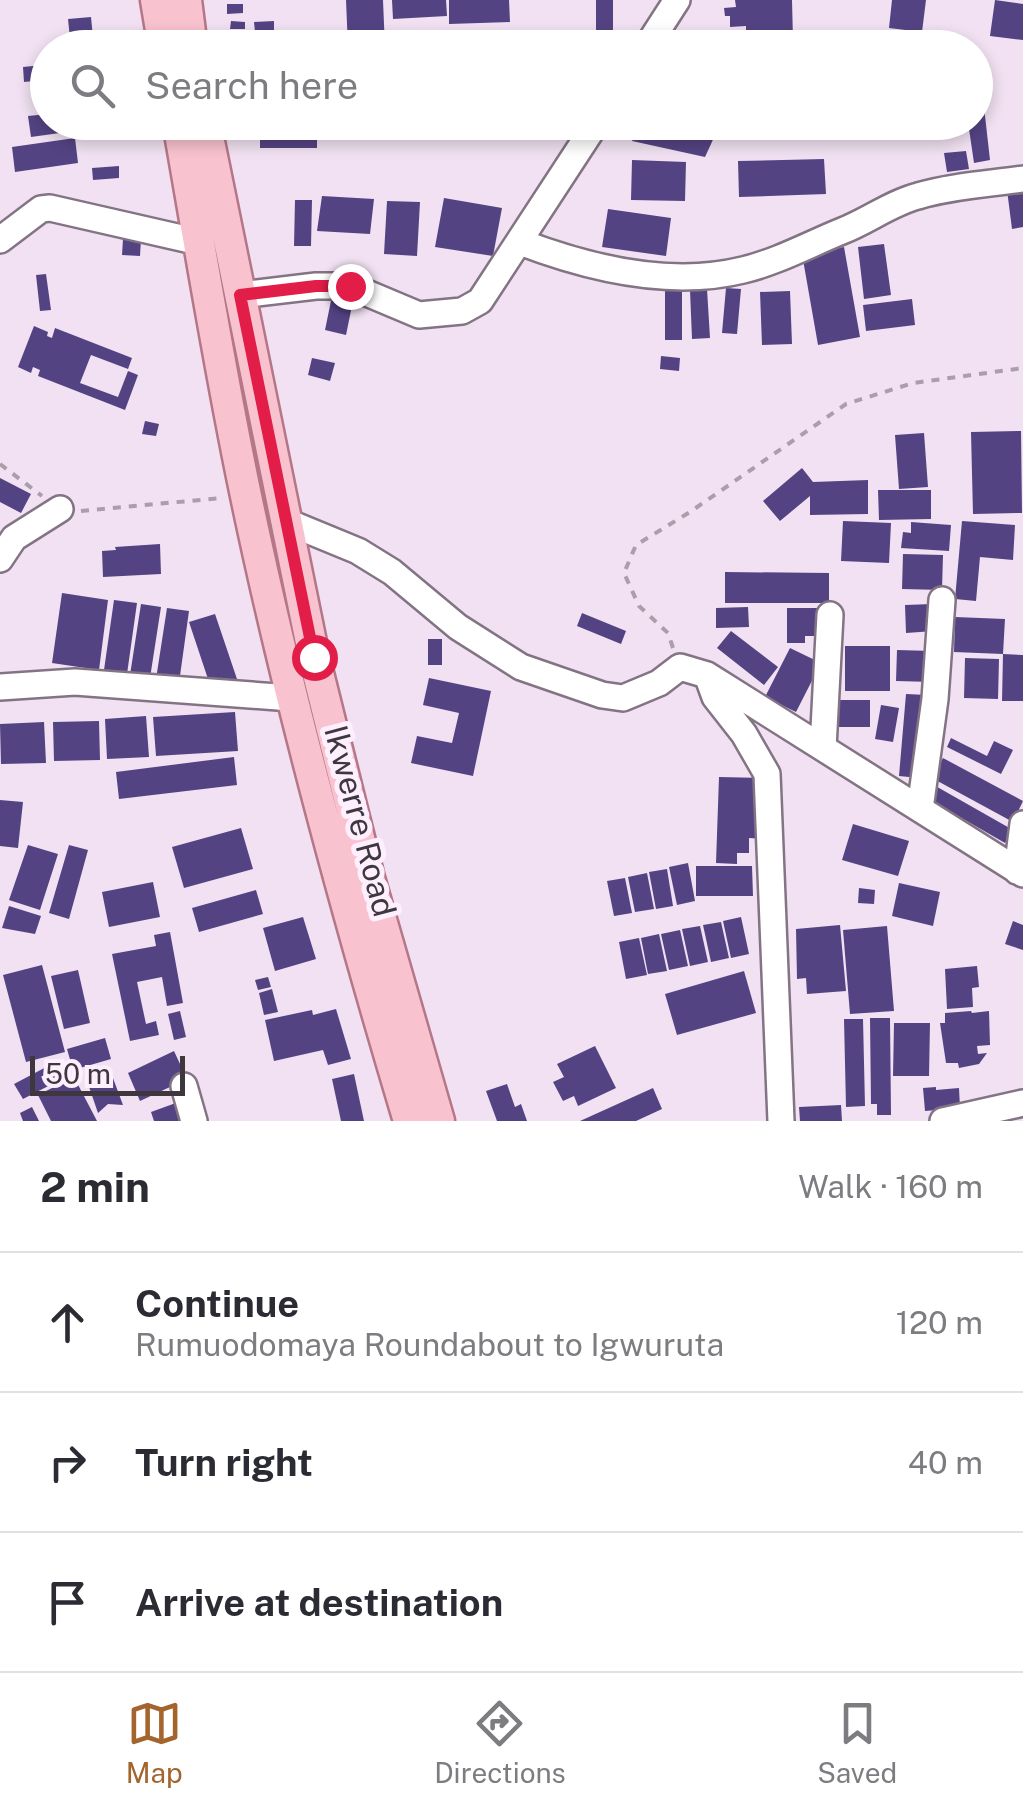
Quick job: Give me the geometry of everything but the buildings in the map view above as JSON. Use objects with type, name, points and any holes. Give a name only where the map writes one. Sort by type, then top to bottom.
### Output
[{"type":"main road","points":[[156,0],[161,30]]},
{"type":"main road","points":[[186,0],[190,30]]},
{"type":"main road","name":"Ikwerre Road","points":[[181,140],[246,496],[339,888],[428,1120]]},
{"type":"main road","points":[[209,140],[314,657],[428,1120]]},
{"type":"street","points":[[658,30],[677,0]]},
{"type":"street","points":[[240,295],[350,286],[418,315],[462,311],[480,301],[586,140]]},
{"type":"street","points":[[520,242],[574,263],[634,273],[716,276],[747,269],[850,228],[912,197],[943,189],[1023,180]]},
{"type":"street","points":[[0,240],[41,209],[50,208],[199,242]]},
{"type":"street","points":[[0,558],[14,538],[60,509]]},
{"type":"street","points":[[285,521],[358,551],[392,572],[458,627],[521,668],[602,695],[623,698],[659,683],[680,667],[708,675],[1020,872],[1023,824]]},
{"type":"street","points":[[920,809],[935,699],[942,600]]},
{"type":"street","points":[[823,748],[830,615]]},
{"type":"street","points":[[708,675],[715,697],[744,734],[767,774],[781,1121]]},
{"type":"street","points":[[0,687],[76,682],[292,698]]},
{"type":"street","points":[[184,1086],[194,1121]]},
{"type":"street","points":[[943,1121],[1023,1103]]},
{"type":"path","points":[[680,667],[668,633],[640,606],[624,573],[636,545],[846,404],[913,382],[1023,368]]},
{"type":"path","points":[[0,464],[60,509],[94,512],[246,496]]},
{"type":"route","points":[[314,657],[240,295],[350,286]]}]
